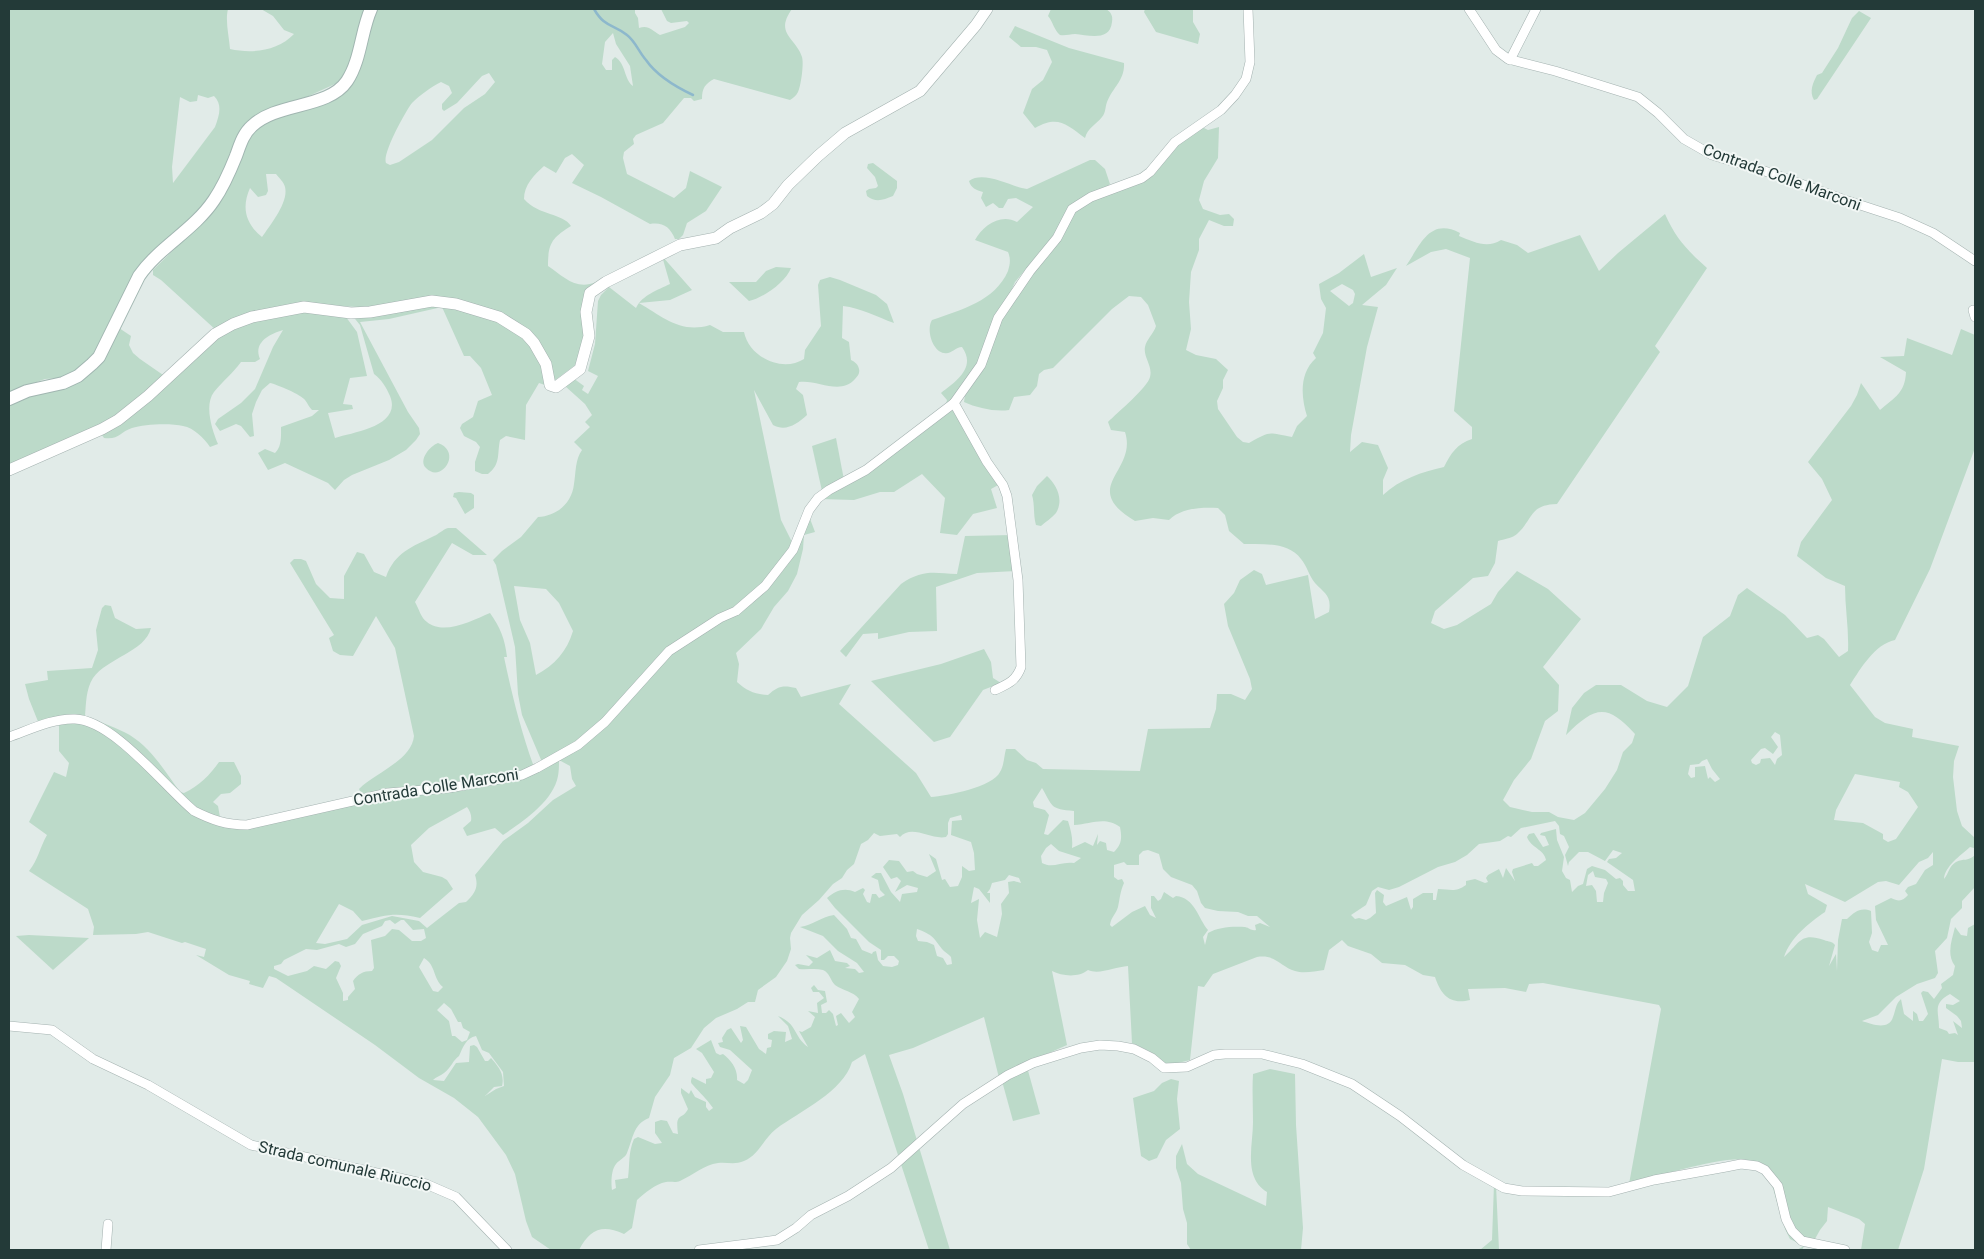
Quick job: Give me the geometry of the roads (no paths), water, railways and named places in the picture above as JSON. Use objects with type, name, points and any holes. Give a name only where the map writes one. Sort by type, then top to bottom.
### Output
[{"type":"main road","points":[[9,399],[27,391],[63,383],[78,376],[96,361],[139,276],[148,265],[193,225],[214,200],[243,137],[250,128],[266,115],[333,94],[348,80],[361,45],[371,9]]},
{"type":"street","points":[[9,470],[102,429],[118,420],[148,396],[215,334],[233,324],[252,316],[304,307],[352,313],[370,312],[432,301],[456,304],[499,317],[526,334],[534,343],[546,364],[550,386],[556,387],[580,369],[589,336],[586,312],[590,293],[606,282],[680,245],[716,238],[730,228],[761,214],[773,204],[788,185],[818,156],[845,134],[920,91],[976,25],[987,9]]},
{"type":"street","name":"Contrada Colle Marconi","points":[[9,737],[62,720],[76,718],[90,721],[110,732],[194,811],[207,818],[230,825],[247,825],[388,793],[450,788],[522,775],[578,745],[605,722],[669,650],[720,618],[736,611],[765,586],[793,550],[809,510],[818,498],[866,470],[954,403],[981,365],[998,318],[1030,271],[1057,238],[1072,209],[1091,196],[1142,178],[1175,142],[1222,110],[1235,96],[1246,79],[1250,62],[1248,9]]},
{"type":"street","name":"Contrada Colle Marconi","points":[[1468,9],[1496,50],[1510,60],[1555,71],[1638,98],[1658,113],[1684,139],[1712,155],[1726,161],[1771,172],[1844,200],[1900,218],[1933,233],[1975,261]]},
{"type":"street","points":[[1510,60],[1536,9]]},
{"type":"street","points":[[954,403],[987,462],[1003,485],[1012,530],[1018,580],[1021,667],[1011,684],[995,690]]},
{"type":"street","name":"Strada comunale Riuccio","points":[[9,1026],[52,1030],[93,1059],[148,1085],[252,1145],[441,1189],[456,1197],[507,1250]]},
{"type":"street","points":[[699,1250],[777,1240],[812,1215],[848,1196],[891,1168],[963,1104],[1008,1075],[1033,1063],[1063,1053],[1100,1046],[1134,1049],[1152,1058],[1164,1068],[1187,1067],[1214,1055],[1225,1054],[1262,1054],[1302,1064],[1352,1084],[1400,1116],[1462,1165],[1504,1188],[1522,1191],[1609,1192],[1654,1180],[1741,1164],[1757,1166],[1765,1170],[1778,1186],[1786,1219],[1792,1231],[1802,1241],[1845,1250]]},
{"type":"street","points":[[106,1250],[108,1224]]},
{"type":"waterway","points":[[594,9],[605,22],[630,37],[650,66],[661,76],[693,95]]}]
